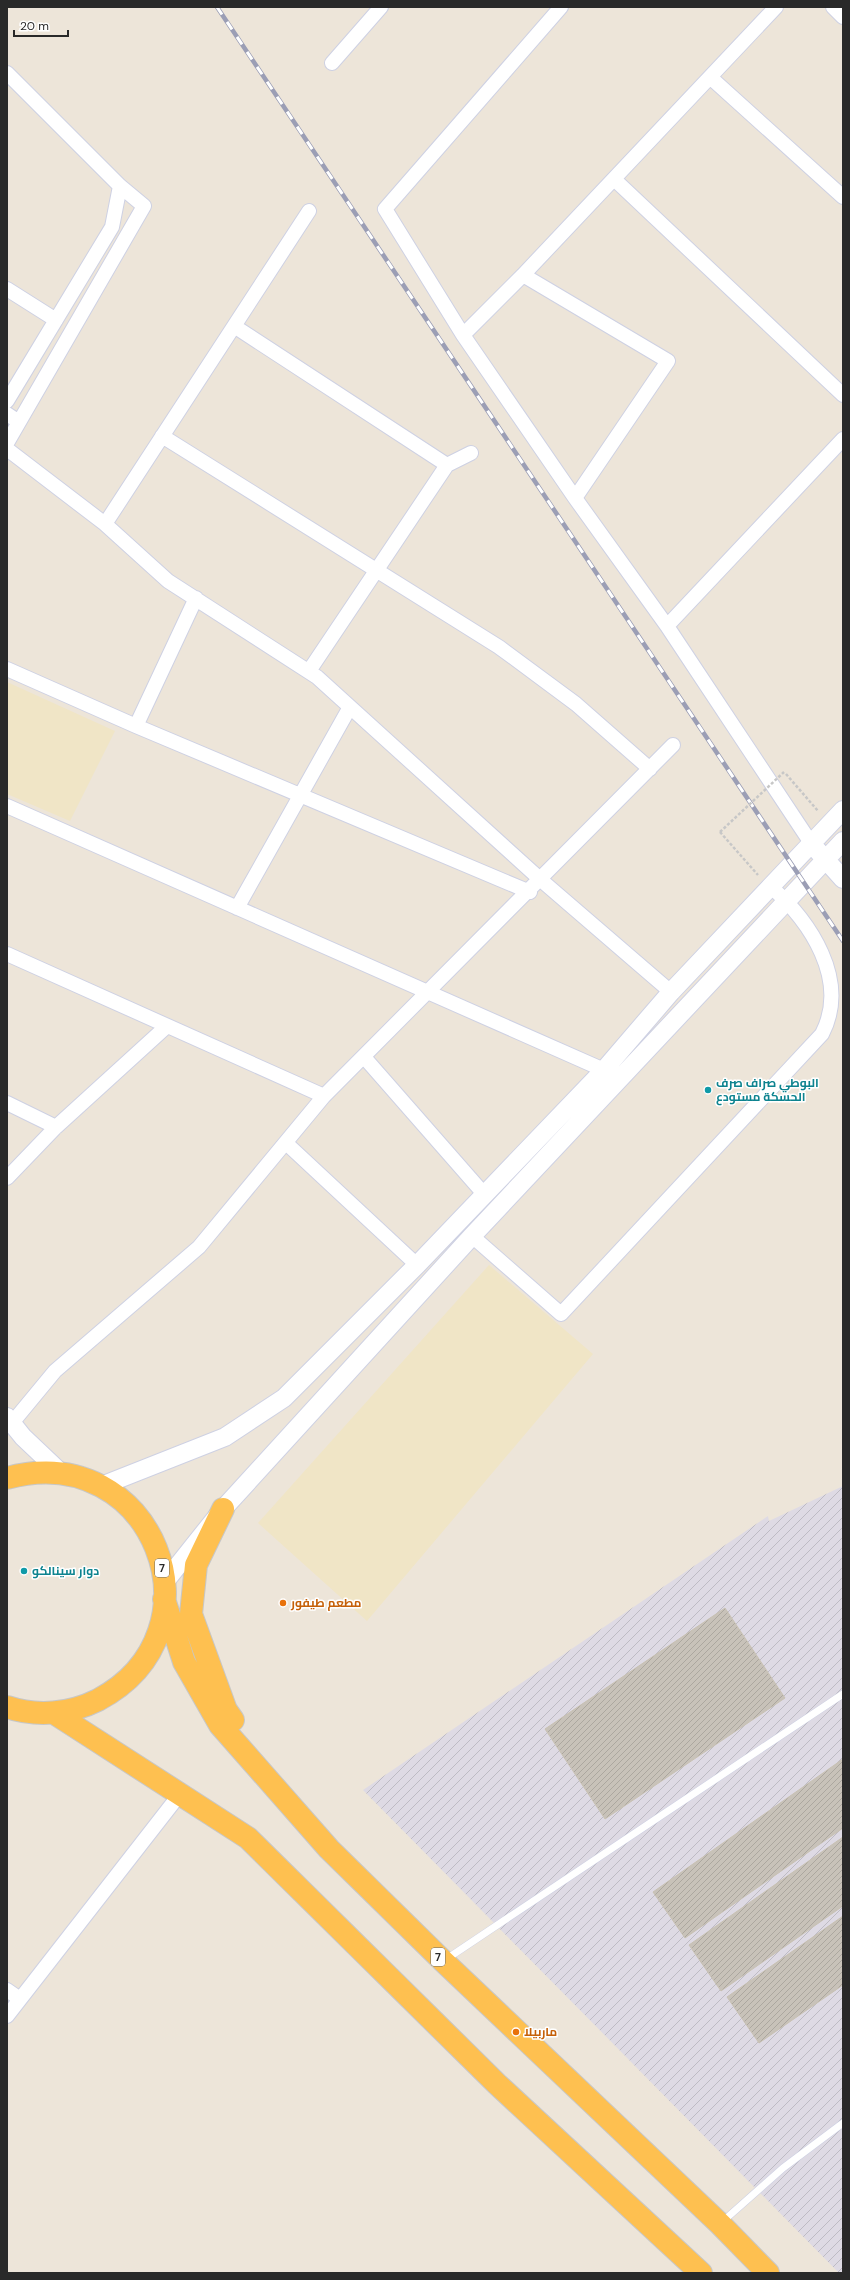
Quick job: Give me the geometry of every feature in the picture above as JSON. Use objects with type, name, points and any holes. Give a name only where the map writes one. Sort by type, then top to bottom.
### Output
[{"type":"highway","name":"7","points":[[7,1478],[42,1471],[82,1477],[118,1496],[133,1510],[145,1526],[159,1556],[164,1591],[184,1662],[220,1725],[329,1849],[443,1961],[720,2224],[768,2273]]},
{"type":"highway","points":[[223,1509],[196,1565],[191,1614],[226,1710],[329,1849]]},
{"type":"highway","name":"7","points":[[7,1707],[35,1713],[54,1713],[91,1703],[108,1694],[128,1678],[148,1654],[156,1636],[164,1591]]},
{"type":"highway","points":[[54,1713],[248,1838],[497,2084],[701,2273]]},
{"type":"street","points":[[332,63],[381,7]]},
{"type":"street","points":[[562,7],[385,209],[463,335],[575,498],[667,626],[811,843],[824,860],[843,879]]},
{"type":"street","points":[[463,335],[524,275],[776,7]]},
{"type":"street","points":[[833,7],[843,17]]},
{"type":"street","points":[[7,73],[120,186],[144,206],[7,443]]},
{"type":"street","points":[[710,77],[843,197]]},
{"type":"street","points":[[614,179],[841,389]]},
{"type":"street","points":[[7,401],[112,227],[120,186]]},
{"type":"street","points":[[105,524],[309,211]]},
{"type":"street","points":[[524,275],[668,361],[575,498]]},
{"type":"street","points":[[7,289],[56,320]]},
{"type":"street","points":[[234,326],[447,465]]},
{"type":"street","points":[[7,414],[19,422]]},
{"type":"street","points":[[162,436],[499,647],[576,704],[650,769]]},
{"type":"street","points":[[667,626],[843,439]]},
{"type":"street","points":[[7,448],[105,524],[168,581],[309,671],[541,880],[672,992]]},
{"type":"street","points":[[309,671],[447,465],[471,453]]},
{"type":"street","points":[[136,726],[196,598]]},
{"type":"street","points":[[7,669],[136,726],[530,892]]},
{"type":"street","points":[[237,908],[350,707]]},
{"type":"street","points":[[62,1473],[23,1437],[9,1420],[55,1371],[199,1247],[324,1096],[530,892],[673,745]]},
{"type":"street","points":[[7,806],[604,1070]]},
{"type":"street","points":[[101,1486],[225,1437],[284,1398],[417,1265],[604,1070],[672,992],[843,810]]},
{"type":"street","points":[[164,1591],[223,1509],[472,1236],[785,900],[843,841]]},
{"type":"street","points":[[472,1236],[561,1314],[801,1058],[828,1025],[833,1015],[835,993],[829,963],[822,945],[812,929],[770,886]]},
{"type":"street","points":[[7,954],[324,1096]]},
{"type":"street","points":[[7,1178],[56,1127],[167,1026]]},
{"type":"street","points":[[364,1057],[484,1194]]},
{"type":"street","points":[[7,1103],[56,1127]]},
{"type":"street","points":[[286,1143],[417,1265]]},
{"type":"street","points":[[7,2016],[180,1794]]},
{"type":"street","points":[[7,1990],[20,2000]]},
{"type":"lane","points":[[443,1961],[843,1694]]},
{"type":"lane","points":[[720,2224],[783,2168],[843,2124]]},
{"type":"path","points":[[751,868],[720,832],[784,772],[815,807]]},
{"type":"shaded area","points":[[7,682],[115,731],[70,821],[7,794]]},
{"type":"shaded area","points":[[489,1265],[593,1354],[367,1621],[258,1523]]},
{"type":"shaded area","points":[[843,1486],[843,2273],[839,2273],[363,1790],[768,1516],[769,1521]]},
{"type":"building","points":[[725,1608],[785,1698],[605,1819],[545,1729]]},
{"type":"building","points":[[843,1759],[843,1828],[685,1938],[653,1892]]},
{"type":"building","points":[[843,1837],[843,1906],[721,1991],[689,1945]]},
{"type":"building","points":[[843,1916],[843,1985],[759,2043],[727,1997]]},
{"type":"railway","points":[[217,7],[843,941]]},
{"type":"place","name":"البوطي صراف صرف الحسكة مستودع","points":[[708,1090]]},
{"type":"place","name":"دوار سينالكو","points":[[24,1571]]},
{"type":"place","name":"مطعم طيفور","points":[[283,1603]]},
{"type":"place","name":"ماربيلا","points":[[516,2032]]}]
